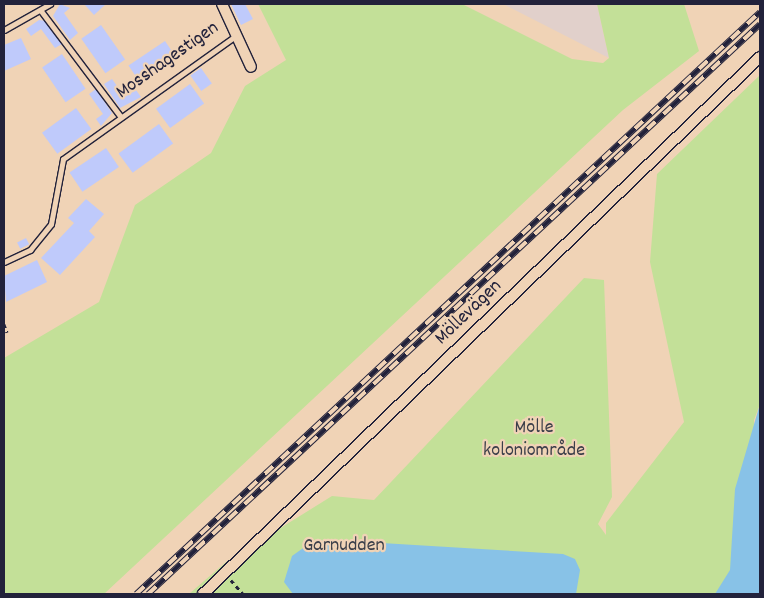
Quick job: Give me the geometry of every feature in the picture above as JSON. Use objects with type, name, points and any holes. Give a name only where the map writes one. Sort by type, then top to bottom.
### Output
[{"type":"street","name":"Mosshagestigen","points":[[222,4],[251,67]]},
{"type":"street","name":"Möllevägen","points":[[203,594],[760,58]]},
{"type":"lane","points":[[4,30],[41,11],[50,4]]},
{"type":"lane","name":"Mosshagestigen","points":[[41,11],[120,116]]},
{"type":"lane","name":"Mosshagestigen","points":[[4,262],[30,250],[51,224],[63,160],[120,116],[237,35]]},
{"type":"path","points":[[4,324],[7,332]]},
{"type":"path","points":[[226,573],[243,594]]},
{"type":"shaded area","points":[[503,4],[597,4],[609,58]]},
{"type":"green space","points":[[258,4],[462,4],[572,59],[603,63],[609,58],[597,4],[684,4],[699,51],[623,110],[104,594],[4,594],[4,358],[99,302],[135,205],[211,153],[245,86],[286,60]]},
{"type":"green space","points":[[760,75],[760,404],[754,420],[760,594],[189,594],[226,562],[332,496],[374,500],[584,278],[604,280],[612,497],[598,524],[606,535],[606,523],[684,422],[650,262],[657,174]]},
{"type":"water","points":[[760,404],[760,594],[715,594],[730,570],[735,489]]},
{"type":"water","points":[[332,540],[563,554],[575,559],[580,570],[576,594],[293,594],[284,582],[292,556],[313,541]]},
{"type":"building","points":[[60,4],[70,8],[64,13],[78,33],[70,40],[53,16]]},
{"type":"building","points":[[84,4],[106,4],[94,15]]},
{"type":"building","points":[[231,4],[245,4],[253,19],[241,25]]},
{"type":"building","points":[[39,20],[46,21],[62,44],[55,48],[41,29],[31,36],[26,29]]},
{"type":"building","points":[[101,25],[125,59],[105,73],[81,39]]},
{"type":"building","points":[[21,38],[31,59],[4,71],[4,45]]},
{"type":"building","points":[[165,41],[177,59],[141,84],[129,66]]},
{"type":"building","points":[[62,54],[85,89],[66,102],[42,67]]},
{"type":"building","points":[[201,68],[212,84],[201,91],[190,75]]},
{"type":"building","points":[[112,79],[125,97],[136,90],[141,97],[120,108],[104,84]]},
{"type":"building","points":[[190,84],[204,103],[170,128],[156,109]]},
{"type":"building","points":[[96,89],[112,113],[101,126],[96,119],[103,114],[89,94]]},
{"type":"building","points":[[76,108],[91,129],[57,154],[42,133]]},
{"type":"building","points":[[159,124],[173,143],[133,173],[119,153]]},
{"type":"building","points":[[106,148],[119,167],[82,192],[70,173]]},
{"type":"building","points":[[86,199],[104,214],[89,231],[95,237],[60,275],[41,258],[74,223],[68,218]]},
{"type":"building","points":[[26,238],[29,244],[20,249],[17,243]]},
{"type":"building","points":[[37,260],[47,282],[6,302],[4,276]]},
{"type":"railway","points":[[136,594],[760,12]]},
{"type":"railway","points":[[148,594],[760,24]]},
{"type":"park label","name":"Mölle koloniområde","points":[[534,440]]},
{"type":"park label","name":"Garnudden","points":[[344,546]]}]
